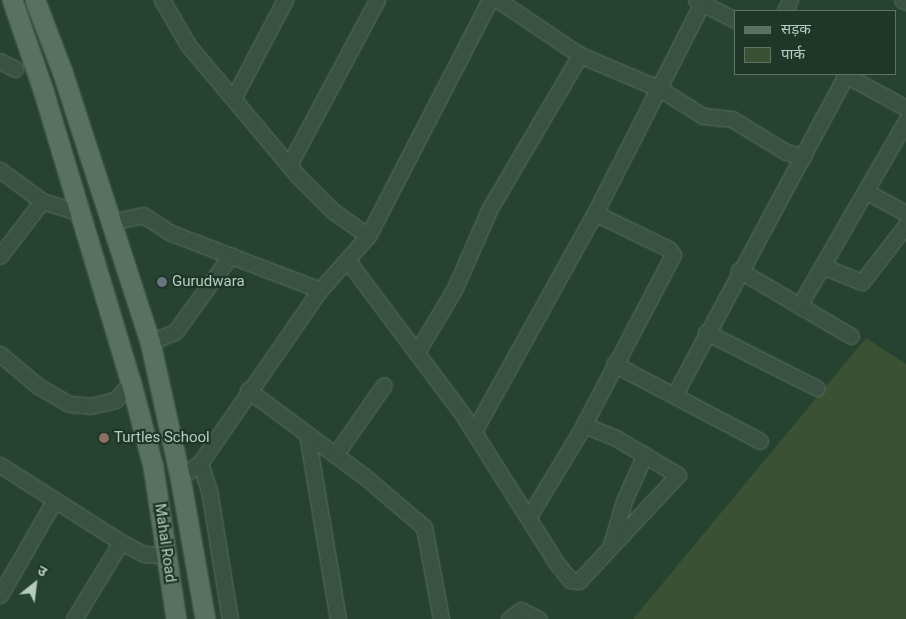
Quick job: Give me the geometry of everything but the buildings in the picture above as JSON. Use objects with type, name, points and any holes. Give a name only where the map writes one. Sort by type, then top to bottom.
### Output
[{"type":"main road","name":"Mahal Road","points":[[12,0],[81,213],[132,383],[153,467],[176,619]]},
{"type":"main road","name":"Mahal Road","points":[[35,0],[150,342],[180,477],[204,619]]},
{"type":"street","points":[[162,0],[188,45],[234,97],[289,165],[333,211],[368,236]]},
{"type":"street","points":[[234,97],[285,0]]},
{"type":"street","points":[[289,165],[377,0]]},
{"type":"street","points":[[180,477],[200,463],[248,390],[320,290],[348,261],[368,236],[490,0]]},
{"type":"street","points":[[498,0],[580,54],[660,89],[703,116],[732,119],[786,152],[803,156]]},
{"type":"street","points":[[902,0],[906,2]]},
{"type":"street","points":[[474,431],[595,213],[660,89],[699,2],[734,20]]},
{"type":"street","points":[[417,352],[455,288],[490,208],[580,54]]},
{"type":"street","points":[[0,61],[14,68]]},
{"type":"street","points":[[675,394],[706,332],[803,156],[844,75]]},
{"type":"street","points":[[847,75],[906,108]]},
{"type":"street","points":[[799,306],[867,192],[906,121]]},
{"type":"street","points":[[0,170],[42,201],[81,213]]},
{"type":"street","points":[[867,192],[906,214]]},
{"type":"street","points":[[0,256],[42,201]]},
{"type":"street","points":[[528,518],[584,425],[614,364],[673,255],[670,249],[595,213]]},
{"type":"street","points":[[111,222],[143,215],[171,233],[320,290]]},
{"type":"street","points":[[822,266],[862,282],[906,225]]},
{"type":"street","points":[[150,342],[175,332],[231,255]]},
{"type":"street","points":[[348,261],[474,431],[528,518],[570,580],[583,580],[678,475],[645,454],[584,425]]},
{"type":"street","points":[[740,270],[850,336]]},
{"type":"street","points":[[706,332],[816,388]]},
{"type":"street","points":[[0,354],[38,386],[69,404],[90,406],[115,400],[132,383]]},
{"type":"street","points":[[614,364],[675,394],[760,440]]},
{"type":"street","points":[[335,455],[384,385]]},
{"type":"street","points":[[248,390],[335,455],[424,527],[441,619]]},
{"type":"street","points":[[307,434],[338,619]]},
{"type":"street","points":[[609,551],[624,501],[645,454]]},
{"type":"street","points":[[200,463],[209,490],[230,619]]},
{"type":"street","points":[[0,465],[121,542],[144,554],[166,555]]},
{"type":"street","points":[[0,595],[54,501]]},
{"type":"street","points":[[74,619],[121,542]]},
{"type":"street","points":[[509,619],[521,610],[539,619]]},
{"type":"green space","points":[[866,338],[906,364],[906,619],[633,619]]},
{"type":"place","name":"Gurudwara","points":[[162,282]]},
{"type":"place","name":"Turtles School","points":[[104,438]]}]
